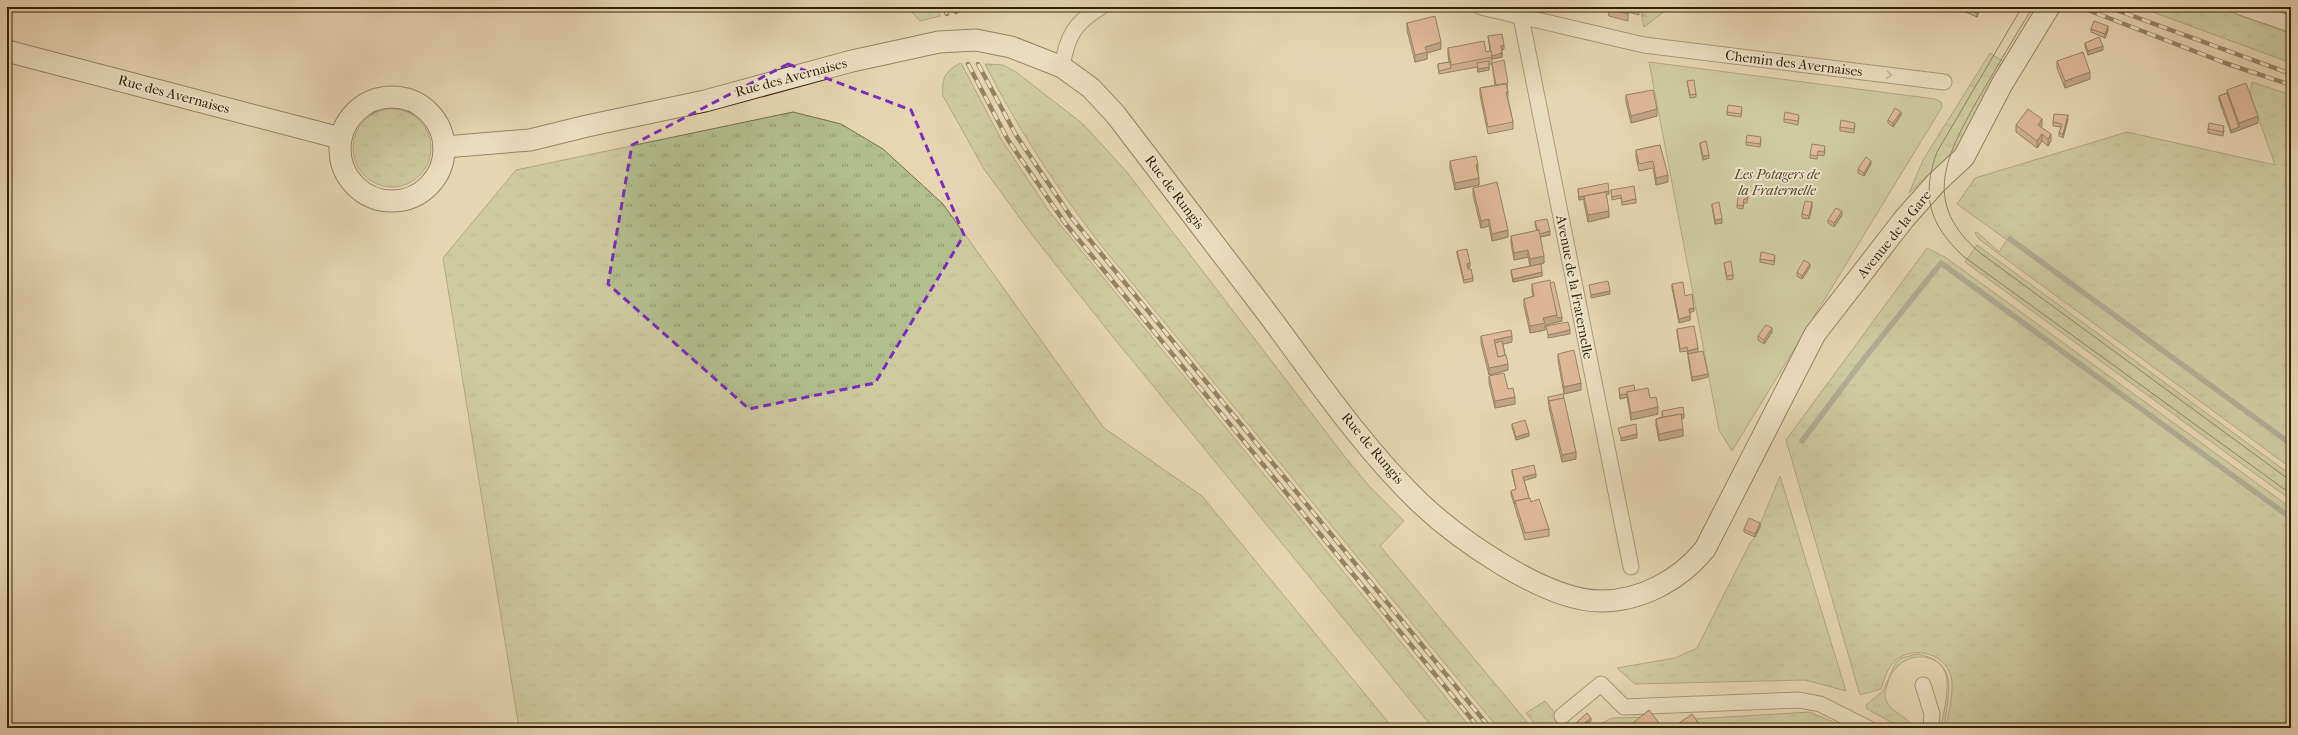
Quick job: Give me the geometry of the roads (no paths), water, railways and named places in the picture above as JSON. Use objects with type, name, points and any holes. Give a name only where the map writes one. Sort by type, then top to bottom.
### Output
[{"type":"main road","name":"Avenue de la Gare","points":[[1747,467],[1815,334],[1904,218],[1936,183],[1964,157],[2002,84],[2049,7]]},
{"type":"main road","name":"Rue des Avernaises","points":[[444,147],[530,140],[586,126],[705,101],[852,61],[939,42],[976,40],[1011,47],[1062,67]]},
{"type":"main road","name":"Rue des Avernaises","points":[[7,51],[340,138]]},
{"type":"main road","name":"Rue de Rungis","points":[[1062,67],[1091,88],[1116,115],[1363,440],[1395,477],[1420,503],[1455,531],[1497,560],[1545,587],[1584,599],[1610,600],[1647,592],[1688,567],[1705,549],[1747,467]]},
{"type":"main road","points":[[396,96],[414,102],[429,112],[440,128],[444,147],[442,164],[434,180],[421,192],[404,199],[382,200],[367,194],[354,184],[344,171],[341,160],[340,138],[348,121],[360,107],[377,98],[396,96]]},
{"type":"street","points":[[1062,67],[1066,43],[1084,17],[1101,7]]},
{"type":"street","points":[[1481,7],[1520,12]]},
{"type":"street","points":[[2240,7],[2291,24]]},
{"type":"street","name":"Chemin des Avernaises","points":[[1520,12],[1644,45],[1944,82]]},
{"type":"street","name":"Avenue de la Fraternelle","points":[[1520,12],[1631,567]]},
{"type":"street","points":[[1562,716],[1601,684],[1624,707],[1799,700],[1820,704],[1868,728]]},
{"type":"street","points":[[1923,685],[1932,714],[1931,728]]},
{"type":"waterway","points":[[2010,239],[2291,444]]},
{"type":"waterway","points":[[1802,441],[1863,360],[1941,263],[2291,518]]},
{"type":"tram line","points":[[2022,7],[1937,152],[1932,168],[1929,196],[1931,208],[1942,232],[1963,256],[2291,494]]},
{"type":"tram line","points":[[2033,7],[2000,61],[1958,137],[1950,158],[1945,178],[1945,197],[1950,216],[1963,236],[1983,255],[2291,481]]},
{"type":"railway","points":[[944,7],[947,14]]},
{"type":"railway","points":[[954,7],[956,12]]},
{"type":"railway","points":[[2080,7],[2225,63],[2291,85]]},
{"type":"railway","points":[[2108,7],[2291,74]]},
{"type":"railway","points":[[968,64],[1008,140],[1065,223],[1479,728]]},
{"type":"railway","points":[[978,64],[1016,135],[1071,217],[1490,728]]},
{"type":"park label","name":"Les Potagers de la Fraternelle","points":[[1777,182]]}]
